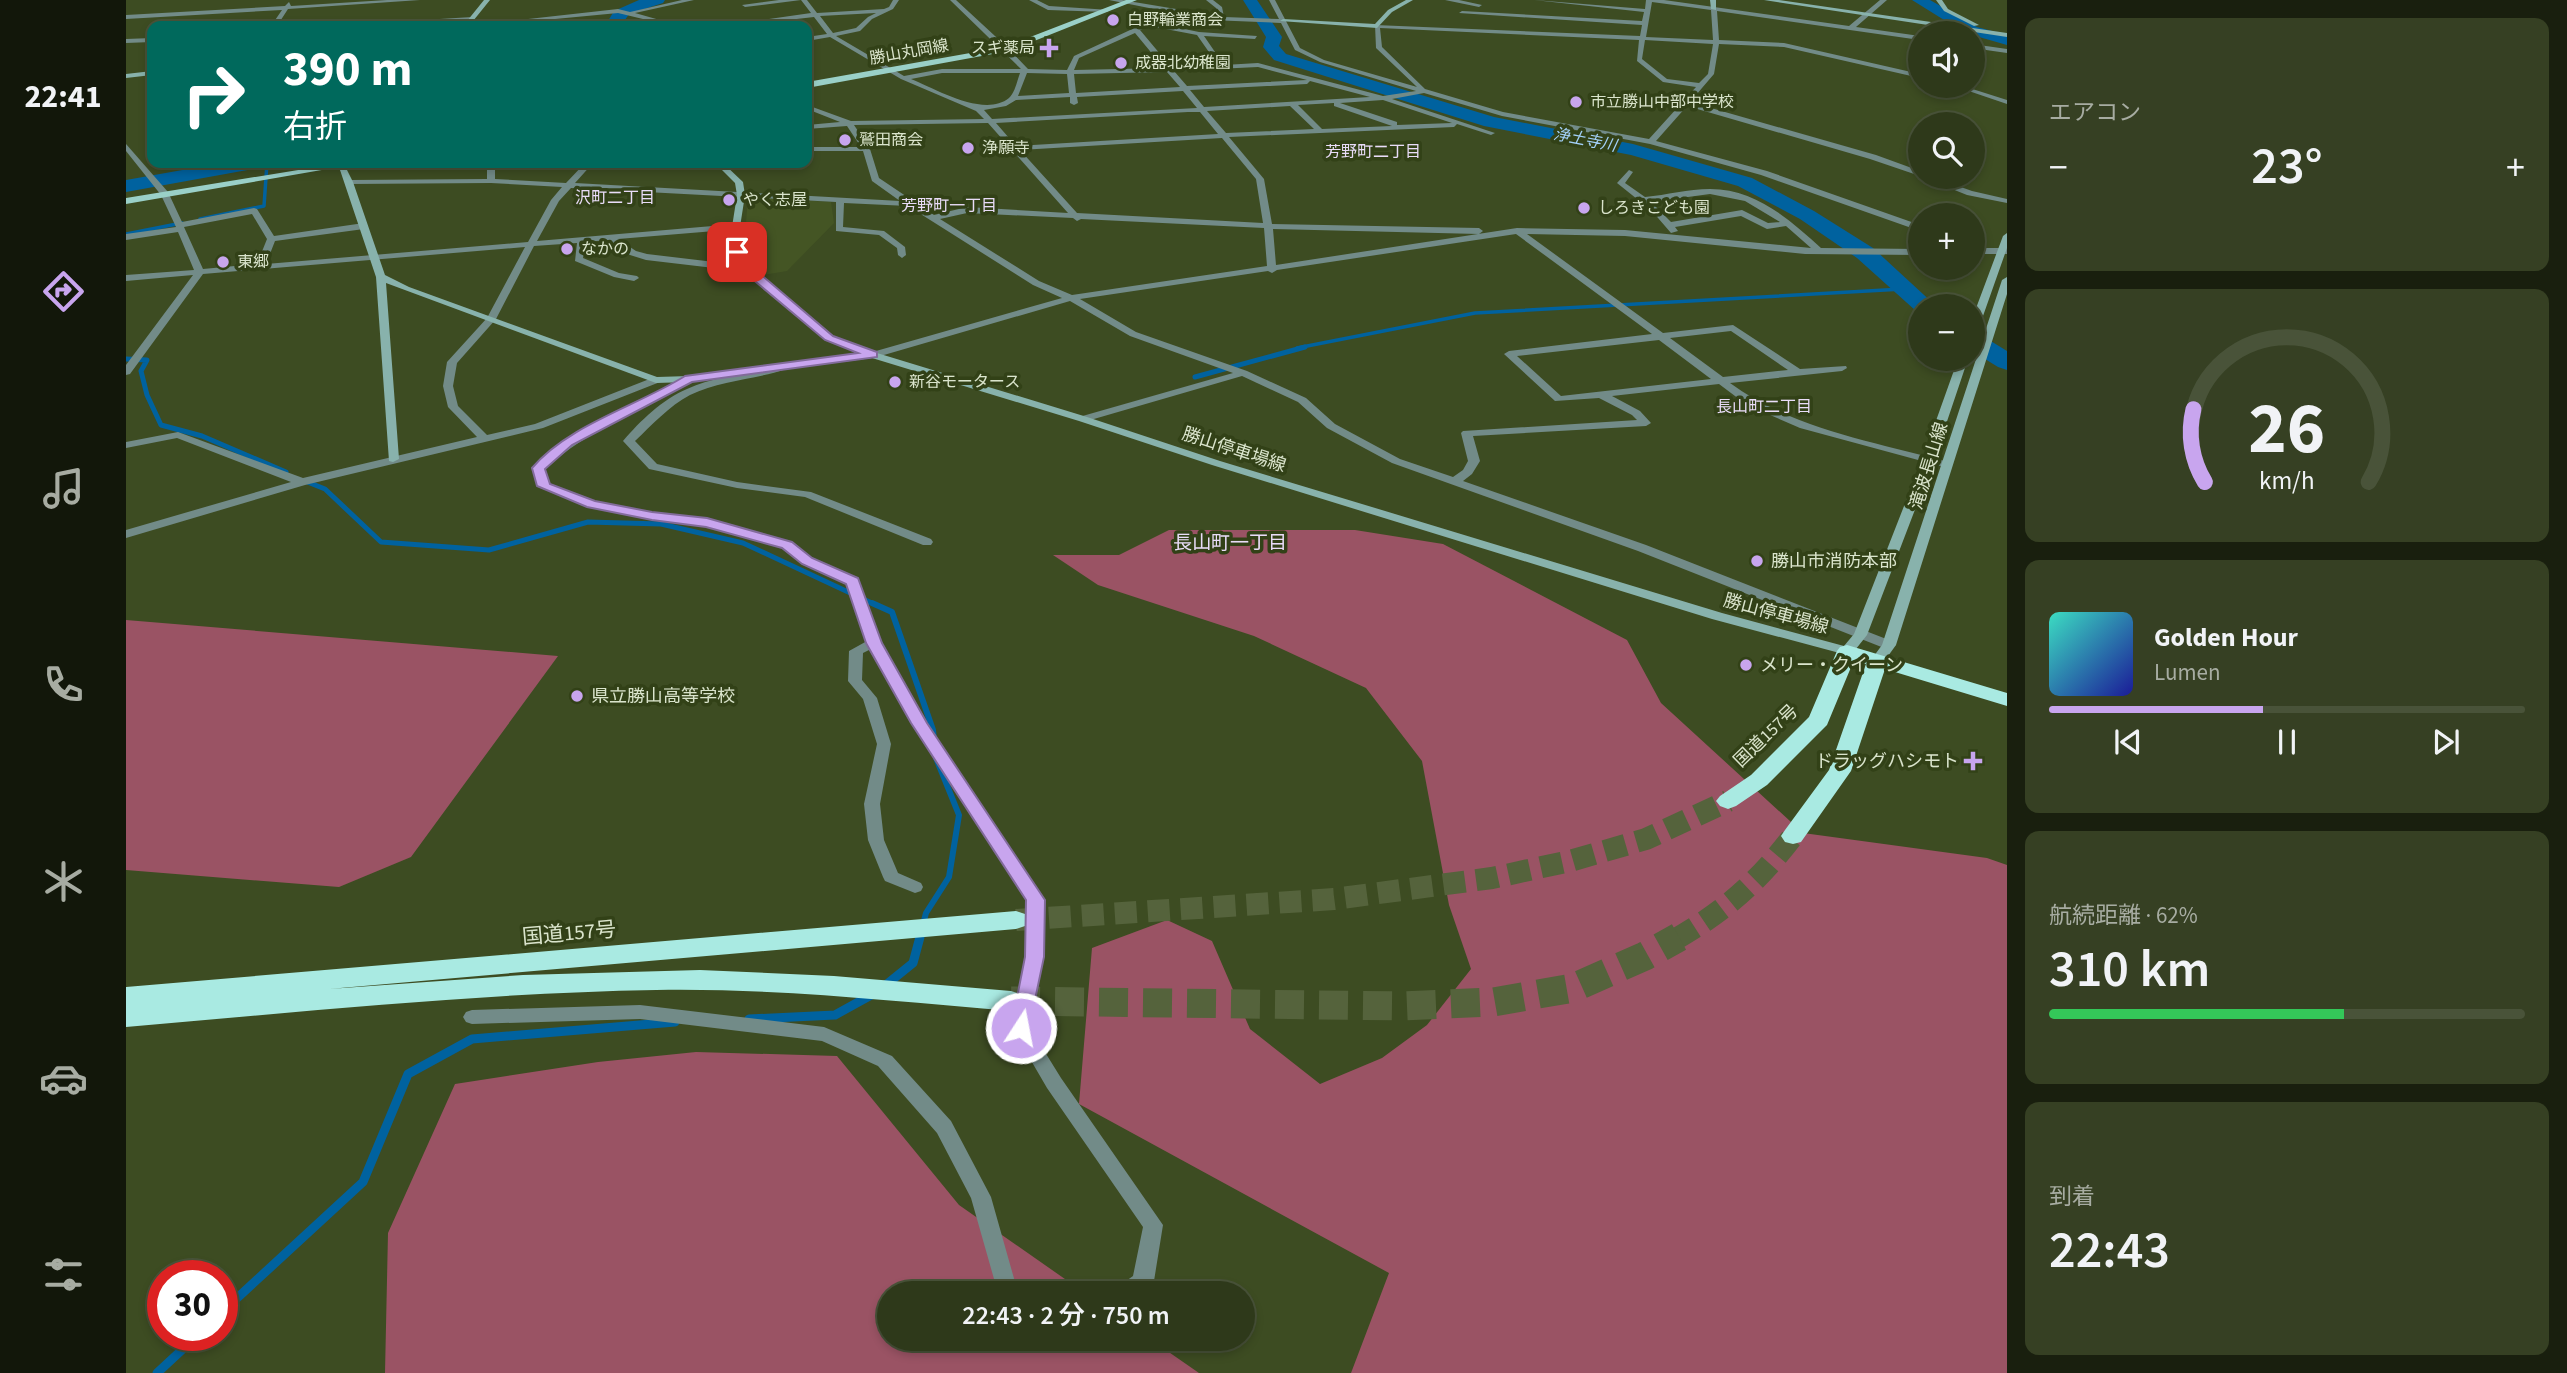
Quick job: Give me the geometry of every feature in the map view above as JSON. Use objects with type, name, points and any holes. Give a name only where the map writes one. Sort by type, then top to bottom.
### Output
[{"type":"highway","points":[[1853,643],[2007,700]]},
{"type":"highway","name":"国道157号","points":[[1728,801],[1759,780],[1819,720],[1853,643]]},
{"type":"highway","points":[[1793,836],[1840,771],[1884,653]]},
{"type":"highway","name":"国道157号","points":[[126,997],[1016,920]]},
{"type":"highway","points":[[126,1017],[462,989],[658,980],[784,984],[1011,1001]]},
{"type":"main road","points":[[472,19],[487,0]]},
{"type":"main road","points":[[1283,22],[1377,26],[1390,11],[1410,0]]},
{"type":"main road","points":[[1713,0],[1714,9]]},
{"type":"main road","points":[[1767,0],[2006,34]]},
{"type":"main road","points":[[1939,0],[1946,10],[1958,18],[2006,34]]},
{"type":"main road","name":"勝山丸岡線","points":[[812,84],[1006,49],[1129,1]]},
{"type":"main road","points":[[126,76],[147,74]]},
{"type":"main road","points":[[126,201],[317,168]]},
{"type":"main road","points":[[342,168],[381,277],[393,459]]},
{"type":"main road","points":[[723,168],[739,182],[741,195]]},
{"type":"main road","name":"勝山停車場線","points":[[741,195],[736,227],[737,252],[748,269],[829,338],[873,355],[1216,463],[1717,616],[1853,643]]},
{"type":"main road","points":[[1985,299],[2004,251],[2007,236]]},
{"type":"main road","points":[[381,277],[406,289],[656,380],[689,379],[873,355]]},
{"type":"main road","name":"滝波長山線","points":[[1884,653],[1948,466],[1976,368],[2007,281]]},
{"type":"main road","name":"滝波長山線","points":[[1853,643],[1928,460],[1959,371]]},
{"type":"street","points":[[277,21],[292,0]]},
{"type":"street","points":[[126,17],[417,0]]},
{"type":"street","points":[[632,13],[691,0]]},
{"type":"street","points":[[744,5],[798,0]]},
{"type":"street","points":[[804,0],[833,37],[903,78],[979,109],[1077,218]]},
{"type":"street","points":[[812,39],[833,37],[858,30],[870,18],[891,8],[896,0]]},
{"type":"street","points":[[953,0],[1025,70]]},
{"type":"street","points":[[1032,0],[1048,8],[1107,10]]},
{"type":"street","points":[[1112,0],[1221,18],[1283,22]]},
{"type":"street","points":[[1209,0],[1219,7],[1221,18]]},
{"type":"street","points":[[1272,0],[1292,42],[1304,54],[1502,114],[1651,142],[1776,177],[1908,224]]},
{"type":"street","points":[[1448,0],[1479,5]]},
{"type":"street","points":[[1462,13],[1488,0]]},
{"type":"street","points":[[1537,0],[1647,11]]},
{"type":"street","points":[[1699,85],[1665,81],[1639,60],[1651,0],[1908,36]]},
{"type":"street","points":[[1851,28],[1884,0]]},
{"type":"street","points":[[602,5],[608,11]]},
{"type":"street","points":[[1651,142],[1711,74],[1716,42],[1714,9]]},
{"type":"street","points":[[513,21],[608,11],[632,13],[660,21]]},
{"type":"street","points":[[770,21],[837,12],[884,11]]},
{"type":"street","points":[[1075,117],[1070,71],[1076,57],[1175,12]]},
{"type":"street","points":[[1462,13],[1464,30]]},
{"type":"street","points":[[1462,13],[1645,23]]},
{"type":"street","points":[[1782,18],[1784,45]]},
{"type":"street","points":[[440,21],[472,19]]},
{"type":"street","points":[[1150,24],[1199,34],[1255,40],[1247,20]]},
{"type":"street","points":[[1426,91],[1379,48],[1377,26],[1784,45],[1908,73]]},
{"type":"street","points":[[1136,30],[1260,178],[1272,270]]},
{"type":"street","points":[[1199,34],[1222,66]]},
{"type":"street","points":[[126,41],[147,40]]},
{"type":"street","points":[[1985,48],[2007,51]]},
{"type":"street","points":[[903,78],[942,71],[1169,69],[1256,61],[1386,98],[1491,132]]},
{"type":"street","points":[[1014,98],[1025,70]]},
{"type":"street","points":[[979,109],[1003,104],[1014,98],[1322,81]]},
{"type":"street","points":[[812,126],[848,122],[990,121],[1075,117],[1386,98],[1426,91]]},
{"type":"street","points":[[1985,95],[2007,102]]},
{"type":"street","points":[[1329,102],[1402,127]]},
{"type":"street","points":[[1684,103],[1873,157],[1908,170]]},
{"type":"street","points":[[1292,104],[1321,132]]},
{"type":"street","points":[[812,109],[848,122],[866,149],[875,179],[910,204],[1026,277],[1071,298],[1133,334],[1243,373],[1303,400],[1331,426],[1396,461],[1642,548],[1853,643]]},
{"type":"street","points":[[1014,149],[1125,140],[1466,125]]},
{"type":"street","points":[[126,146],[165,194],[200,272]]},
{"type":"street","points":[[812,149],[866,149]]},
{"type":"street","points":[[491,168],[491,181]]},
{"type":"street","points":[[484,438],[453,407],[448,386],[452,362],[491,319],[555,200],[585,168]]},
{"type":"street","points":[[1629,172],[1621,183],[1671,225],[1679,238]]},
{"type":"street","points":[[349,182],[491,181],[910,204]]},
{"type":"street","points":[[1959,189],[2007,201]]},
{"type":"street","points":[[1644,200],[1718,192],[1757,201],[1789,223],[1819,251]]},
{"type":"street","points":[[840,202],[839,229],[881,233],[901,247],[902,255]]},
{"type":"street","points":[[932,218],[967,210],[1077,218],[1268,226],[1588,232],[1819,251],[1908,252]]},
{"type":"street","points":[[126,237],[254,211],[271,239]]},
{"type":"street","points":[[1671,225],[1742,213],[1767,226],[1789,223]]},
{"type":"street","points":[[271,239],[364,226]]},
{"type":"street","points":[[126,278],[736,227]]},
{"type":"street","points":[[873,355],[1071,298],[1272,270],[1518,231],[1751,403],[1804,426],[1948,466]]},
{"type":"street","points":[[610,238],[633,253],[646,257],[748,269]]},
{"type":"street","points":[[260,267],[271,239]]},
{"type":"street","points":[[582,240],[578,259],[617,275],[634,278]]},
{"type":"street","points":[[1985,250],[2004,251]]},
{"type":"street","points":[[126,372],[200,272]]},
{"type":"street","points":[[1798,372],[1733,328],[1509,354],[1559,399],[1842,368]]},
{"type":"street","points":[[782,368],[763,375],[697,388],[670,403],[629,441],[653,467],[737,485],[807,494],[927,542]]},
{"type":"street","points":[[1083,419],[1243,373]]},
{"type":"street","points":[[689,379],[568,442],[539,468],[544,486],[592,504],[707,523],[787,545],[807,561],[853,582],[874,643],[919,723],[1035,900],[1034,957],[1021,1028],[1054,1083],[1153,1224],[1143,1281]]},
{"type":"street","points":[[126,534],[303,482],[539,426],[656,380]]},
{"type":"street","points":[[1453,482],[1468,472],[1474,461],[1467,433],[1646,423],[1636,414],[1601,395]]},
{"type":"street","points":[[126,445],[178,435],[303,482]]},
{"type":"street","points":[[874,643],[856,651],[855,681],[870,698],[884,744],[872,804],[876,840],[891,877],[915,887]]},
{"type":"street","points":[[472,1017],[640,1012],[824,1034],[885,1061],[944,1127],[981,1197],[1004,1281]]},
{"type":"shaded area","points":[[748,197],[831,202],[834,223],[787,271],[763,275],[750,262],[744,249]]},
{"type":"shaded area","points":[[1169,530],[1355,530],[1443,544],[1627,640],[1661,703],[1803,833],[1987,858],[2007,865],[2007,1373],[1351,1373],[1389,1273],[1079,1104],[1092,948],[1167,920],[1212,941],[1250,1029],[1320,1084],[1382,1058],[1427,1025],[1471,969],[1449,905],[1422,761],[1366,688],[1254,636],[1098,585],[1053,555],[1119,555]]},
{"type":"shaded area","points":[[126,620],[558,656],[411,857],[339,887],[126,870]]},
{"type":"shaded area","points":[[696,1052],[837,1056],[959,1205],[1068,1281],[877,1281],[877,1351],[1167,1351],[1199,1373],[385,1373],[388,1233],[455,1084],[598,1062]]},
{"type":"waterway","points":[[615,21],[624,10],[658,0]]},
{"type":"waterway","name":"浄土寺川","points":[[1250,0],[1274,37],[1271,47],[1280,57],[1490,122],[1633,150],[1745,182],[1807,215],[1865,253],[1911,294]]},
{"type":"waterway","points":[[1919,0],[1971,30],[2007,40]]},
{"type":"waterway","points":[[126,186],[225,168]]},
{"type":"waterway","points":[[200,219],[264,206],[267,168]]},
{"type":"waterway","points":[[126,234],[182,223]]},
{"type":"waterway","points":[[1297,348],[1475,313],[1903,289]]},
{"type":"waterway","points":[[1195,377],[1305,347]]},
{"type":"waterway","name":"浄土寺川","points":[[1985,348],[2007,362]]},
{"type":"waterway","points":[[126,359],[147,360],[141,371],[147,395],[161,425],[202,436],[286,472]]},
{"type":"waterway","points":[[305,481],[325,489],[381,542],[489,550],[588,522],[661,524],[743,543],[876,605]]},
{"type":"waterway","points":[[872,603],[892,612],[933,730],[934,740]]},
{"type":"waterway","points":[[919,939],[926,913],[949,877],[959,815],[936,758]]},
{"type":"waterway","points":[[887,984],[913,963],[920,937]]},
{"type":"waterway","points":[[749,1019],[835,1015],[873,994]]},
{"type":"waterway","points":[[238,1297],[363,1182],[408,1074],[472,1039],[675,1022]]},
{"type":"waterway","points":[[157,1373],[181,1351]]},
{"type":"tunnel","points":[[1016,920],[1334,899],[1492,878],[1570,861],[1646,839],[1728,801]]},
{"type":"tunnel","points":[[1676,939],[1740,894],[1793,836]]},
{"type":"tunnel","points":[[1011,1001],[1402,1006],[1493,1002],[1573,988],[1645,956],[1679,937]]},
{"type":"place","name":"白野輪業商会","points":[[1113,20]]},
{"type":"place","name":"スギ薬局","points":[[1049,48]]},
{"type":"place","name":"成器北幼稚園","points":[[1121,63]]},
{"type":"place","name":"市立勝山中部中学校","points":[[1576,102]]},
{"type":"place","name":"鷲田商会","points":[[845,140]]},
{"type":"place","name":"浄願寺","points":[[968,148]]},
{"type":"place","name":"やく志屋","points":[[729,200]]},
{"type":"place","name":"しろきこども園","points":[[1584,208]]},
{"type":"place","name":"なかの","points":[[567,249]]},
{"type":"place","name":"東郷","points":[[223,262]]},
{"type":"place","name":"新谷モータース","points":[[895,382]]},
{"type":"place","name":"勝山市消防本部","points":[[1757,561]]},
{"type":"place","name":"メリー・クイーン","points":[[1746,665]]},
{"type":"place","name":"県立勝山高等学校","points":[[577,696]]},
{"type":"place","name":"ドラッグハシモト","points":[[1973,761]]},
{"type":"district","name":"芳野町二丁目","points":[[1373,152]]},
{"type":"district","name":"沢町二丁目","points":[[615,198]]},
{"type":"district","name":"芳野町一丁目","points":[[949,206]]},
{"type":"district","name":"長山町二丁目","points":[[1764,407]]},
{"type":"district","name":"長山町一丁目","points":[[1230,543]]},
{"type":"route","points":[[737,252],[748,269],[829,338],[873,355],[689,379],[568,442],[539,468],[544,486],[592,504],[707,523],[787,545],[807,561],[853,582],[874,643],[919,723],[1035,900],[1034,957],[1021,1028]]}]
